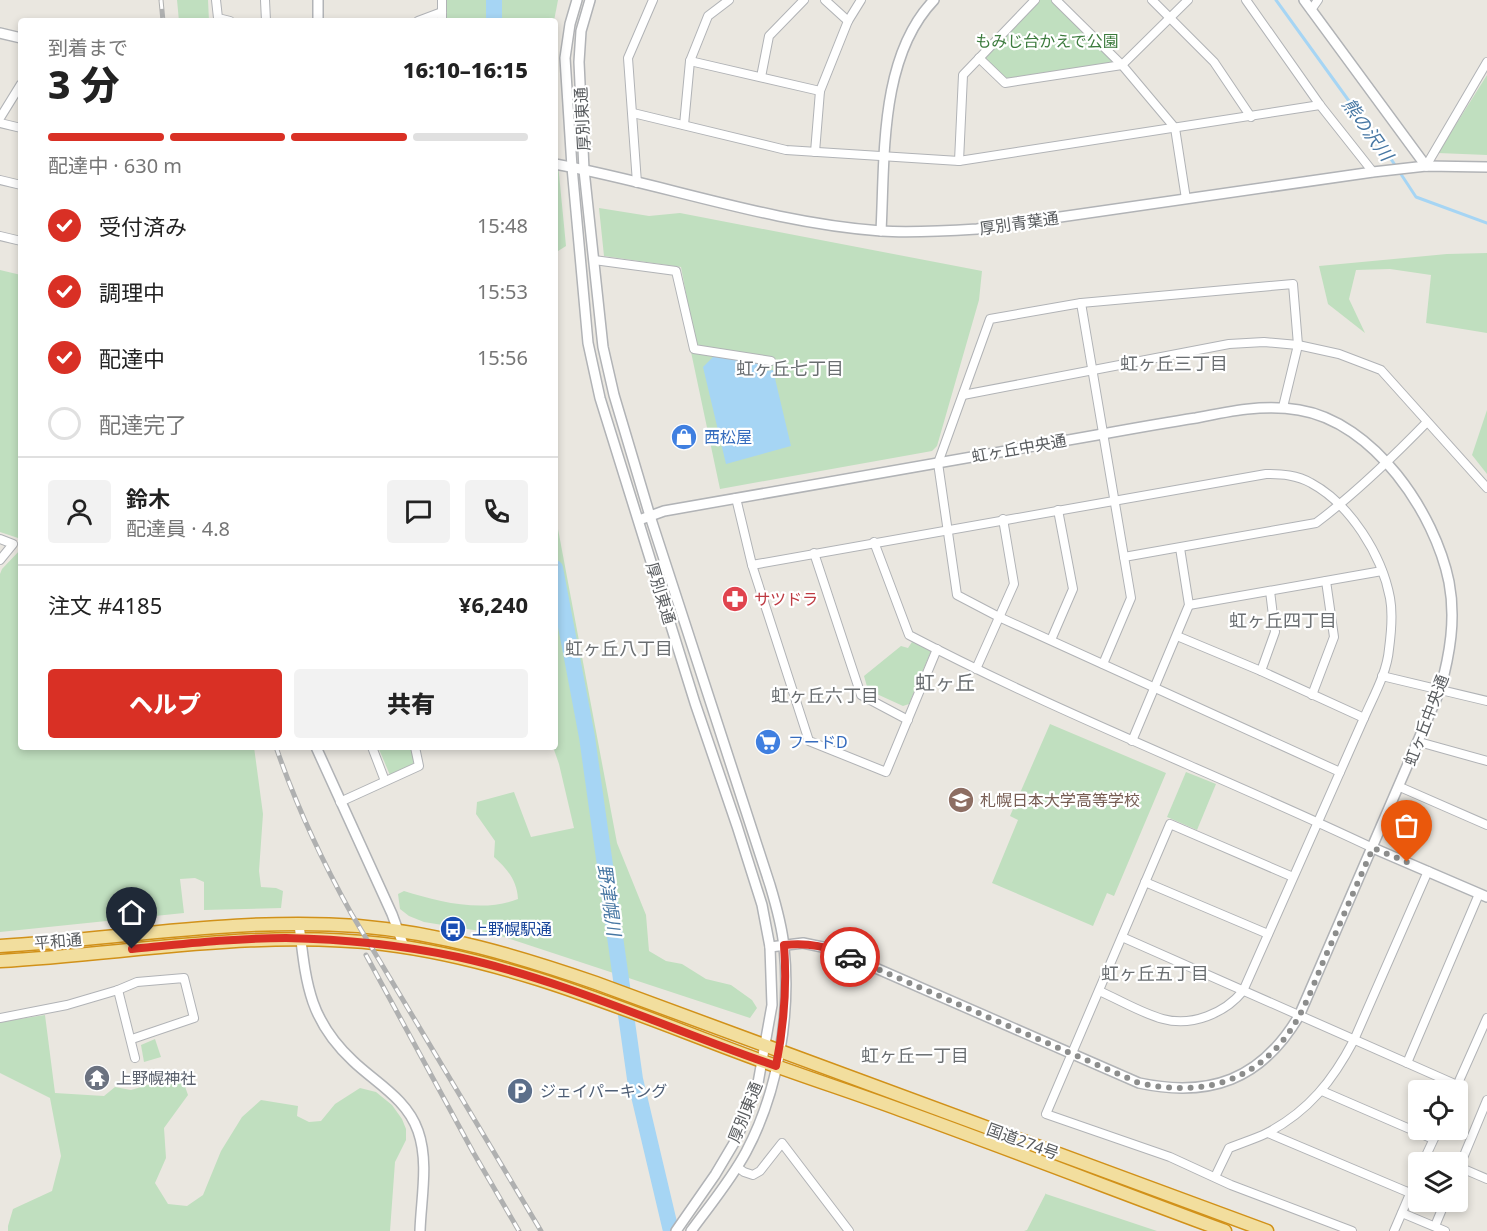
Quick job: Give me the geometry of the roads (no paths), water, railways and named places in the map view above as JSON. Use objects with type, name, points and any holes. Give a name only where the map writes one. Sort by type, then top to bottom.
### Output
[{"type":"highway","name":"平和通","points":[[0,946],[190,928],[298,924],[356,926],[397,931],[493,950],[596,983],[779,1051]]},
{"type":"highway","name":"平和通","points":[[0,961],[202,942],[300,939],[404,947],[460,957],[502,969],[599,1001],[776,1066]]},
{"type":"highway","name":"国道274号","points":[[779,1051],[1267,1231]]},
{"type":"highway","name":"国道274号","points":[[776,1066],[923,1118],[1225,1231]]},
{"type":"street","points":[[216,0],[218,18]]},
{"type":"street","points":[[265,0],[266,18]]},
{"type":"street","points":[[318,18],[319,0]]},
{"type":"street","points":[[442,0],[442,18]]},
{"type":"street","name":"厚別東通","points":[[577,0],[570,24],[565,58],[588,343],[600,398],[695,704],[762,905],[770,947],[772,1005],[758,1083],[737,1138],[715,1175],[676,1231]]},
{"type":"street","name":"厚別東通","points":[[590,0],[581,31],[579,62],[584,170],[603,347],[614,395],[650,516],[770,885],[784,945],[785,988],[779,1051],[773,1083],[759,1123],[737,1167],[694,1228]]},
{"type":"street","points":[[636,183],[628,58],[653,0]]},
{"type":"street","points":[[684,124],[690,61],[708,16],[729,0]]},
{"type":"street","points":[[761,77],[769,36],[804,0]]},
{"type":"street","points":[[825,0],[848,21]]},
{"type":"street","points":[[814,152],[820,91],[848,21],[861,0]]},
{"type":"street","points":[[881,231],[890,92],[901,53],[926,8],[934,0]]},
{"type":"street","points":[[959,161],[963,75],[1035,0]]},
{"type":"street","points":[[1056,0],[1122,65],[1175,128],[1186,199]]},
{"type":"street","points":[[1152,0],[1214,62],[1251,117]]},
{"type":"street","points":[[979,58],[1005,83],[1122,65],[1188,0]]},
{"type":"street","points":[[1246,0],[1320,105],[1373,172]]},
{"type":"street","points":[[1304,0],[1426,166],[1487,62]]},
{"type":"street","points":[[1311,10],[1318,0]]},
{"type":"street","points":[[426,18],[442,12]]},
{"type":"street","points":[[0,33],[18,37]]},
{"type":"street","points":[[690,61],[820,91]]},
{"type":"street","points":[[0,118],[18,89]]},
{"type":"street","points":[[633,113],[786,150],[959,161],[1320,105]]},
{"type":"street","points":[[0,123],[18,127]]},
{"type":"street","name":"厚別青葉通","points":[[558,165],[807,221],[881,231],[930,232],[977,229],[1385,170],[1426,166],[1487,167]]},
{"type":"street","points":[[0,180],[18,184]]},
{"type":"street","points":[[0,236],[18,240]]},
{"type":"street","points":[[594,260],[676,271],[694,349],[771,360]]},
{"type":"street","points":[[1283,407],[1298,345],[1293,284],[1081,303],[990,319],[938,463],[957,595],[999,617],[1340,772]]},
{"type":"street","points":[[1081,303],[1131,598],[1103,664]]},
{"type":"street","points":[[963,395],[1229,344],[1264,342],[1298,345],[1339,354],[1381,370],[1487,488]]},
{"type":"street","name":"虹ヶ丘中央通","points":[[639,520],[664,511],[736,498],[1255,407],[1283,407],[1303,410],[1335,422],[1361,439],[1386,464],[1417,502],[1438,546],[1449,582],[1452,609],[1452,640],[1440,690],[1299,1016],[1273,1053],[1255,1066],[1232,1079],[1212,1086],[1193,1089],[1165,1089],[1139,1083],[832,949],[803,943],[770,947]]},
{"type":"street","points":[[1124,557],[1316,523],[1386,464],[1427,422]]},
{"type":"street","points":[[752,565],[1266,474],[1288,475],[1311,483],[1340,505],[1362,533],[1382,571],[1390,599],[1389,651],[1382,676],[1364,718],[1243,991],[1234,1003],[1220,1011],[1201,1018],[1182,1020],[1164,1019],[1099,991]]},
{"type":"street","points":[[736,498],[752,565],[809,741],[886,772],[937,649]]},
{"type":"street","points":[[1051,640],[1072,589],[1058,510]]},
{"type":"street","points":[[976,669],[1014,584],[1003,519]]},
{"type":"street","points":[[0,540],[13,544],[0,560]]},
{"type":"street","points":[[874,542],[909,635],[976,669],[1132,741],[1483,896],[1407,1063]]},
{"type":"street","points":[[1132,741],[1189,605],[1180,548]]},
{"type":"street","points":[[814,553],[861,695],[908,720]]},
{"type":"street","points":[[1189,605],[1382,571]]},
{"type":"street","points":[[1312,695],[1334,637],[1326,581]]},
{"type":"street","points":[[1261,671],[1275,632],[1270,591]]},
{"type":"street","points":[[1177,636],[1364,718]]},
{"type":"street","points":[[1382,676],[1487,701]]},
{"type":"street","points":[[1419,742],[1487,761]]},
{"type":"street","points":[[317,750],[392,914],[404,947]]},
{"type":"street","points":[[373,750],[385,781]]},
{"type":"street","points":[[339,802],[419,766],[416,750]]},
{"type":"street","points":[[1400,787],[1487,825]]},
{"type":"street","points":[[737,826],[750,822]]},
{"type":"street","points":[[1293,877],[1170,824],[1046,1114],[1137,1144],[1231,1185],[1352,1231]]},
{"type":"street","points":[[1215,1177],[1229,1148],[1268,1133],[1322,1092],[1341,1065],[1428,871]]},
{"type":"street","points":[[1145,882],[1268,934]]},
{"type":"street","points":[[298,924],[306,981],[320,1020],[331,1037],[353,1061],[390,1092],[406,1109],[418,1129],[423,1163],[420,1231]]},
{"type":"street","points":[[1122,937],[1407,1063],[1440,1080]]},
{"type":"street","points":[[0,1018],[67,1005],[137,982],[184,978],[194,1018],[132,1039]]},
{"type":"street","points":[[118,990],[135,1058]]},
{"type":"street","points":[[1460,1080],[1487,1018]]},
{"type":"street","points":[[1322,1092],[1408,1128]]},
{"type":"street","points":[[1466,1152],[1486,1106]]},
{"type":"street","points":[[1268,1133],[1408,1192]]},
{"type":"street","points":[[737,1167],[744,1173],[753,1175],[760,1171],[782,1143],[849,1231]]},
{"type":"street","points":[[1468,1172],[1487,1179]]},
{"type":"street","points":[[1395,1231],[1408,1198]]},
{"type":"street","points":[[1435,1226],[1441,1212]]},
{"type":"street","points":[[1402,1213],[1445,1231]]},
{"type":"water","points":[[714,356],[765,363],[767,371],[773,370],[791,446],[726,464],[703,367]]},
{"type":"waterway","name":"野津幌川","points":[[494,0],[494,18]]},
{"type":"waterway","name":"熊の沢川","points":[[1276,0],[1416,197],[1487,223]]},
{"type":"waterway","name":"野津幌川","points":[[558,584],[587,737],[635,1079],[671,1231]]},
{"type":"railway","points":[[161,0],[163,18]]},
{"type":"railway","points":[[277,750],[310,832],[351,913],[541,1231]]},
{"type":"railway","points":[[366,955],[473,1152],[519,1231]]},
{"type":"place","name":"西松屋","points":[[684,437]]},
{"type":"place","name":"サツドラ","points":[[735,599]]},
{"type":"place","name":"フードD","points":[[768,742]]},
{"type":"place","name":"札幌日本大学高等学校","points":[[961,800]]},
{"type":"place","name":"上野幌駅通","points":[[453,929]]},
{"type":"place","name":"上野幌神社","points":[[97,1078]]},
{"type":"place","name":"ジェイパーキング","points":[[520,1091]]},
{"type":"district","name":"虹ヶ丘三丁目","points":[[1174,363]]},
{"type":"district","name":"虹ヶ丘七丁目","points":[[790,368]]},
{"type":"district","name":"虹ヶ丘四丁目","points":[[1283,620]]},
{"type":"district","name":"虹ヶ丘八丁目","points":[[619,648]]},
{"type":"district","name":"虹ヶ丘","points":[[945,682]]},
{"type":"district","name":"虹ヶ丘六丁目","points":[[825,695]]},
{"type":"district","name":"虹ヶ丘五丁目","points":[[1155,973]]},
{"type":"district","name":"虹ヶ丘一丁目","points":[[915,1055]]},
{"type":"park label","name":"もみじ台かえで公園","points":[[1047,41]]}]
